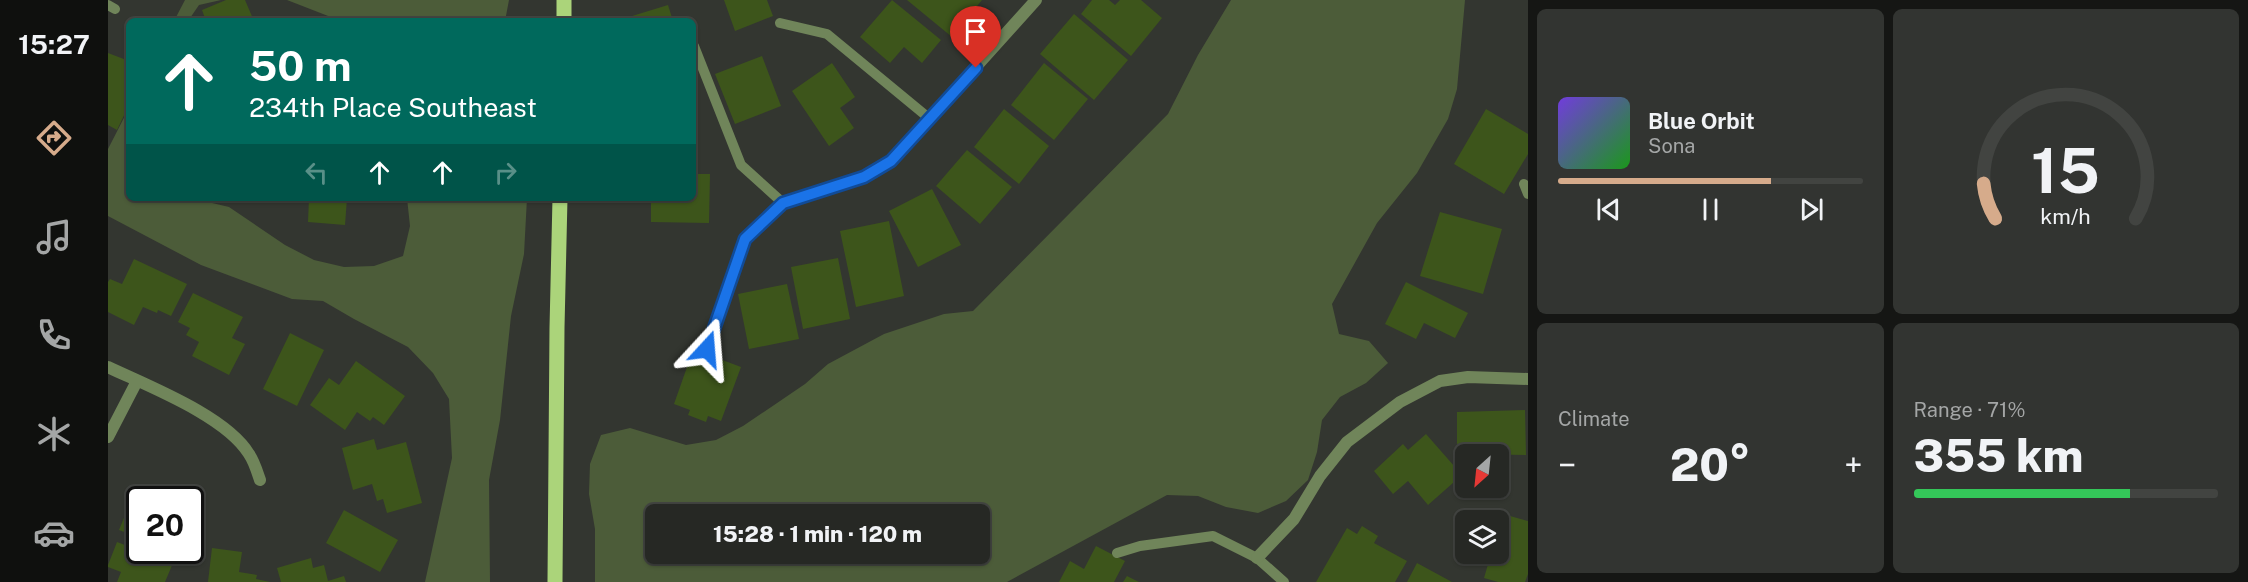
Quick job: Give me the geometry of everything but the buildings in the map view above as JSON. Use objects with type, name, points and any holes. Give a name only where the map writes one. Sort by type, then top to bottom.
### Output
[{"type":"main road","points":[[564,0],[564,18]]},
{"type":"main road","points":[[555,582],[560,201]]},
{"type":"street","points":[[783,203],[864,177],[891,161],[1036,0]]},
{"type":"street","points":[[108,367],[204,414],[231,434],[249,453],[260,480]]},
{"type":"street","points":[[1257,558],[1294,519],[1320,476],[1347,442],[1400,402],[1440,381],[1468,377],[1528,379]]},
{"type":"street","points":[[108,437],[137,381]]},
{"type":"lane","points":[[780,23],[827,34],[930,119]]},
{"type":"lane","points":[[696,51],[741,165],[783,203],[745,239],[707,349]]},
{"type":"lane","points":[[1117,553],[1140,546],[1213,536],[1257,558],[1284,582]]},
{"type":"green space","points":[[185,0],[221,0],[199,5],[190,18],[176,18]]},
{"type":"green space","points":[[287,0],[509,0],[506,18],[333,18]]},
{"type":"green space","points":[[1231,0],[1465,0],[1457,89],[1448,119],[1417,173],[1377,223],[1332,304],[1339,334],[1369,341],[1388,363],[1366,383],[1340,397],[1322,420],[1317,452],[1308,480],[1286,501],[1258,513],[1226,507],[1198,496],[1167,495],[1007,582],[595,582],[595,529],[589,494],[590,464],[601,435],[630,428],[686,445],[716,440],[743,426],[805,384],[828,364],[884,334],[944,314],[973,311],[1168,114],[1198,55]]},
{"type":"green space","points":[[126,114],[126,201],[204,201],[229,207],[285,245],[314,260],[344,267],[374,266],[403,256],[410,226],[407,201],[527,201],[524,254],[511,316],[500,420],[489,480],[490,582],[425,582],[452,458],[449,399],[433,373],[408,347],[323,301],[292,299],[201,265],[108,216],[108,149]]},
{"type":"route","points":[[707,349],[745,239],[783,203],[864,177],[891,161],[976,68]]}]
